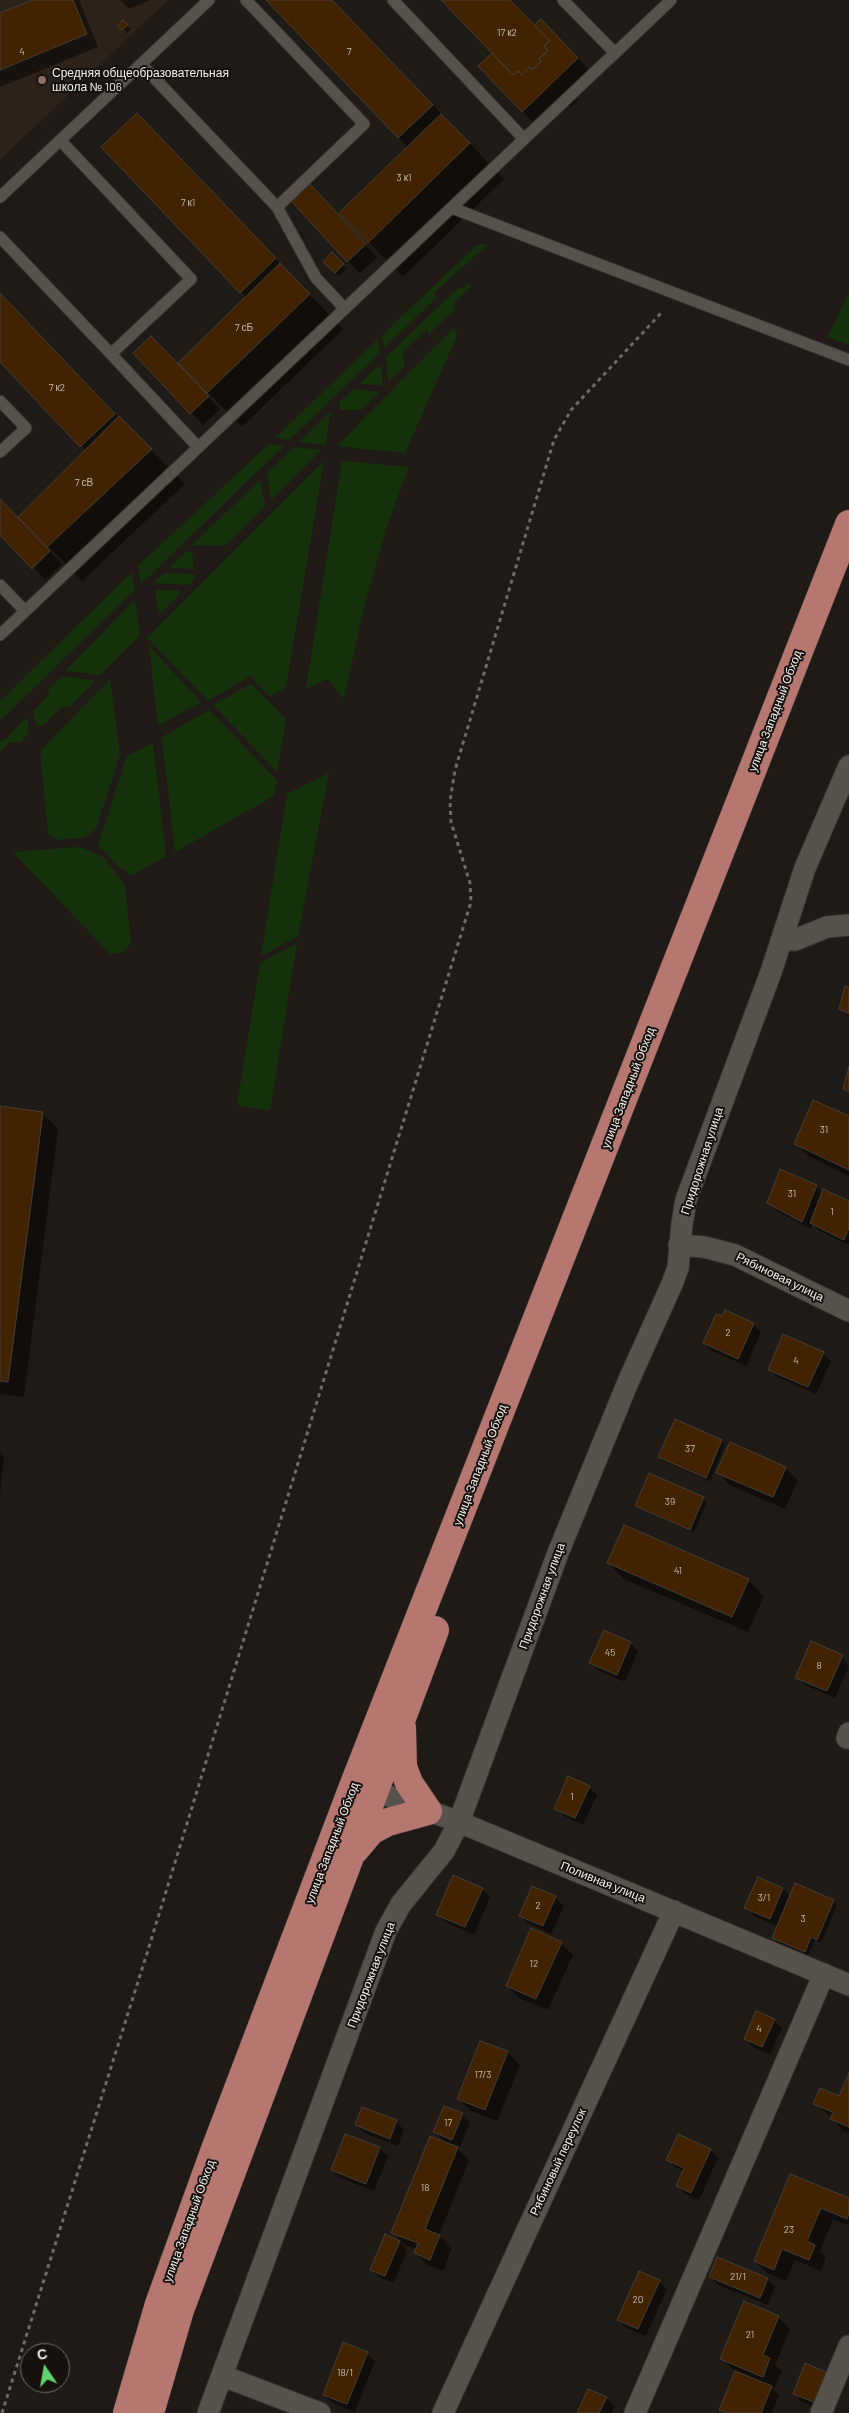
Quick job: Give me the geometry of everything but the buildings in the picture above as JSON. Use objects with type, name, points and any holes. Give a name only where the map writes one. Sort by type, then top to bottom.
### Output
[{"type":"highway","name":"улица Западный Обход","points":[[127,2413],[159,2304],[208,2170],[364,1787],[849,524]]},
{"type":"highway","name":"улица Западный Обход","points":[[150,2413],[180,2310],[346,1864],[364,1787],[402,1716],[547,1339],[757,811],[849,572]]},
{"type":"highway","points":[[346,1864],[360,1841],[371,1831],[388,1822],[428,1811],[409,1783],[403,1767],[402,1716]]},
{"type":"street","name":"Придорожная улица","points":[[208,2413],[386,1931],[401,1904],[444,1851],[458,1822],[558,1553],[628,1382],[672,1284],[678,1268],[679,1245],[686,1200],[782,940],[805,868],[849,766]]},
{"type":"street","points":[[782,940],[795,940],[827,927],[849,925]]},
{"type":"street","name":"Рябиновая улица","points":[[679,1245],[704,1247],[735,1255],[849,1311]]},
{"type":"street","name":"Поливная улица","points":[[364,1787],[458,1822],[849,1984]]},
{"type":"street","name":"Рябиновый переулок","points":[[443,2413],[674,1911]]},
{"type":"street","points":[[635,2413],[824,1974]]},
{"type":"street","points":[[822,2413],[849,2346]]},
{"type":"street","points":[[223,2376],[320,2413]]},
{"type":"lane","points":[[0,197],[209,0]]},
{"type":"lane","points":[[246,0],[364,124],[276,207]]},
{"type":"lane","points":[[394,0],[524,139]]},
{"type":"lane","points":[[563,0],[615,53]]},
{"type":"lane","points":[[0,634],[671,0]]},
{"type":"lane","points":[[141,64],[276,207],[316,278],[345,309]]},
{"type":"lane","points":[[60,140],[191,279],[111,354]]},
{"type":"lane","points":[[452,208],[849,360]]},
{"type":"lane","points":[[0,237],[198,447]]},
{"type":"lane","points":[[0,401],[26,428],[0,452]]},
{"type":"lane","points":[[0,585],[25,611]]},
{"type":"path","points":[[2,2413],[148,1950],[471,902],[470,883],[451,822],[450,801],[455,770],[554,440],[572,410],[662,312]]},
{"type":"shaded area","name":"Средняя общеобразовательная школа № 106","points":[[0,0],[168,0],[0,160]]},
{"type":"green space","points":[[488,244],[434,293],[437,297],[384,348],[382,335],[477,245]]},
{"type":"green space","points":[[469,283],[471,286],[454,303],[455,309],[428,335],[427,329],[403,352],[404,367],[388,382],[386,357],[459,287],[462,289]]},
{"type":"green space","points":[[849,292],[849,345],[828,337]]},
{"type":"green space","points":[[454,327],[457,336],[405,453],[337,446]]},
{"type":"green space","points":[[378,339],[380,353],[289,440],[275,438]]},
{"type":"green space","points":[[376,367],[381,367],[383,385],[359,384]]},
{"type":"green space","points":[[354,389],[380,392],[361,410],[340,410],[340,402]]},
{"type":"green space","points":[[331,411],[325,445],[299,442]]},
{"type":"green space","points":[[269,444],[284,446],[141,584],[138,566]]},
{"type":"green space","points":[[294,447],[321,450],[271,500],[267,473]]},
{"type":"green space","points":[[324,461],[286,687],[270,697],[250,676],[208,701],[147,638]]},
{"type":"green space","points":[[342,461],[409,467],[388,523],[365,603],[344,699],[327,679],[306,689]]},
{"type":"green space","points":[[260,480],[265,506],[225,546],[192,545]]},
{"type":"green space","points":[[192,551],[194,569],[169,568],[186,552]]},
{"type":"green space","points":[[132,572],[135,590],[0,721],[0,701]]},
{"type":"green space","points":[[164,573],[194,574],[195,579],[189,585],[153,583]]},
{"type":"green space","points":[[155,590],[179,590],[179,595],[159,615]]},
{"type":"green space","points":[[135,599],[140,635],[100,675],[65,671]]},
{"type":"green space","points":[[149,646],[201,702],[158,726]]},
{"type":"green space","points":[[62,676],[95,681],[70,707],[62,707],[44,725],[36,726],[33,712],[50,694],[47,691]]},
{"type":"green space","points":[[110,679],[120,755],[96,829],[84,838],[57,840],[48,833],[40,751]]},
{"type":"green space","points":[[251,684],[286,719],[277,772],[213,705]]},
{"type":"green space","points":[[209,710],[277,780],[274,796],[175,852],[162,737]]},
{"type":"green space","points":[[27,717],[29,733],[20,743],[10,742],[0,752],[0,741],[4,741]]},
{"type":"green space","points":[[153,743],[166,856],[133,875],[118,867],[98,844],[127,756]]},
{"type":"green space","points":[[329,773],[298,936],[261,956],[287,794]]},
{"type":"green space","points":[[80,847],[104,857],[125,886],[131,943],[123,952],[110,954],[13,852]]},
{"type":"green space","points":[[297,943],[270,1111],[237,1105],[260,963]]},
{"type":"place","name":"Средняя общеобразовательная школа № 106","points":[[42,80]]}]
